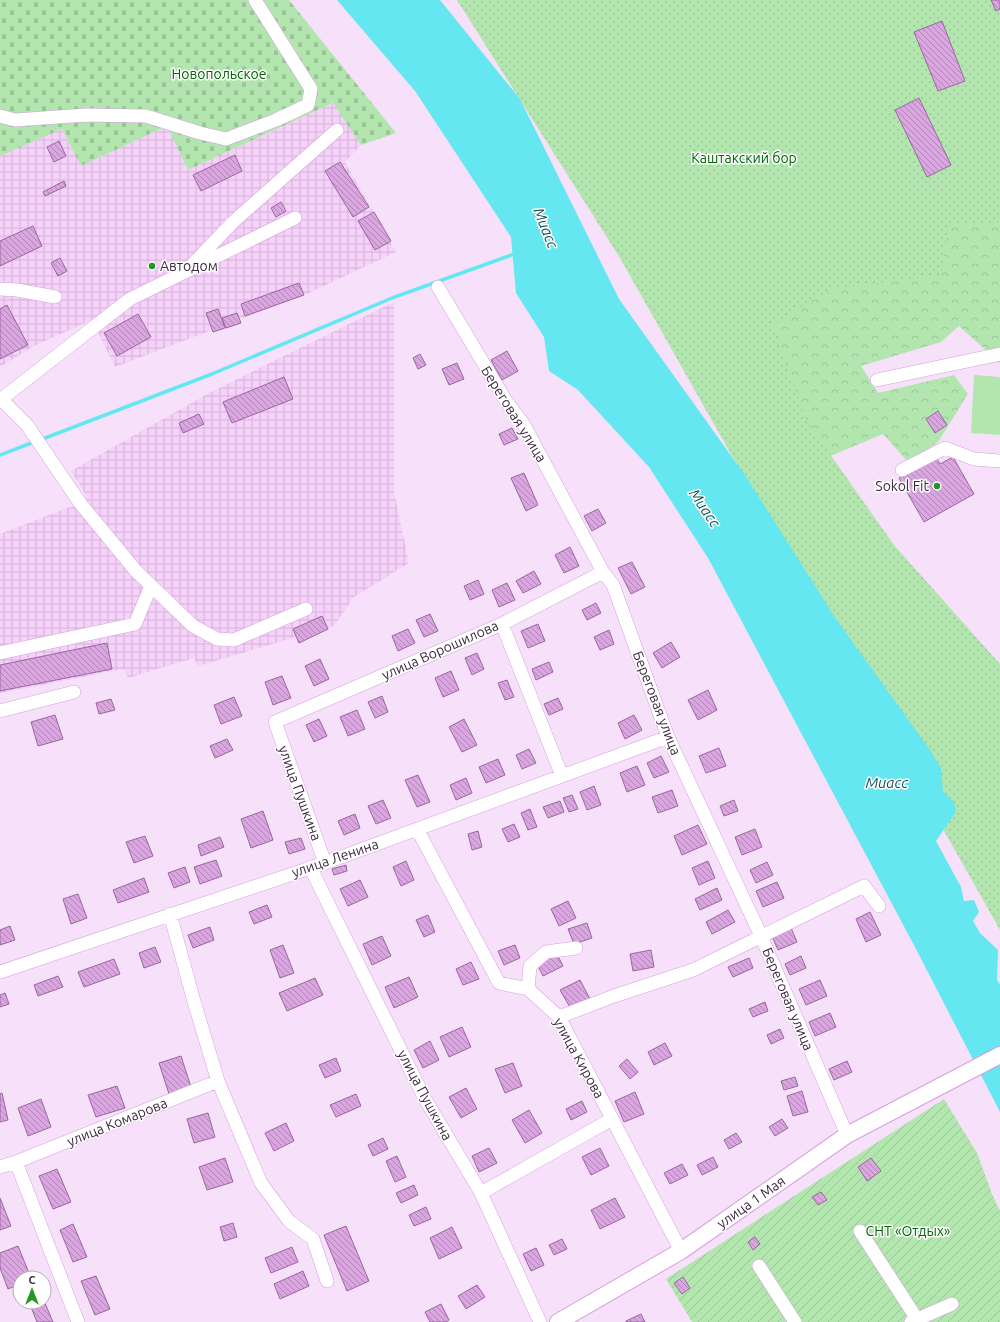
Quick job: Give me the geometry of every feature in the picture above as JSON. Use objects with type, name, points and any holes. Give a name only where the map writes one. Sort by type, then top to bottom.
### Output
[{"type":"main road","name":"улица 1 Мая","points":[[558,1322],[681,1251],[847,1136],[944,1083],[1000,1055]]},
{"type":"street","points":[[0,116],[15,120],[86,115],[146,116],[200,133],[226,139],[276,120],[308,105],[311,89],[255,0]]},
{"type":"street","points":[[186,271],[233,222],[337,130]]},
{"type":"street","points":[[295,218],[130,299],[1,400],[27,425],[80,503],[136,571],[194,626],[218,639],[234,640],[306,609]]},
{"type":"street","name":"Береговая улица","points":[[438,287],[506,401],[524,425],[603,572],[613,585],[668,737],[761,936],[847,1136]]},
{"type":"street","points":[[0,289],[17,290],[55,297]]},
{"type":"street","points":[[877,380],[1000,354]]},
{"type":"street","points":[[902,470],[945,448],[974,459],[1000,461]]},
{"type":"street","name":"улица Ворошилова","points":[[275,722],[502,624],[603,572]]},
{"type":"street","points":[[0,653],[135,624],[151,586]]},
{"type":"street","points":[[502,624],[562,776]]},
{"type":"street","points":[[0,711],[74,692]]},
{"type":"street","name":"улица Пушкина","points":[[275,722],[325,863]]},
{"type":"street","name":"улица Ленина","points":[[0,972],[325,863],[668,737]]},
{"type":"street","points":[[417,829],[499,983],[528,989],[530,966],[546,952],[576,948]]},
{"type":"street","name":"улица Пушкина","points":[[310,868],[425,1099],[481,1193],[540,1322]]},
{"type":"street","points":[[559,1017],[614,996],[693,970],[864,886],[879,906]]},
{"type":"street","points":[[170,914],[194,1005],[218,1081],[261,1183],[289,1221],[313,1239],[327,1281]]},
{"type":"street","name":"улица Кирова","points":[[528,989],[559,1017],[681,1251]]},
{"type":"street","name":"улица Комарова","points":[[0,1167],[16,1162],[218,1081]]},
{"type":"street","points":[[481,1193],[612,1119]]},
{"type":"street","points":[[16,1162],[78,1322]]},
{"type":"street","points":[[860,1231],[914,1320],[952,1304]]},
{"type":"street","points":[[759,1266],[795,1322]]},
{"type":"shaded area","points":[[334,103],[361,145],[345,162],[396,252],[309,293],[115,367],[92,320],[34,346],[0,367],[0,156],[62,129],[81,166],[167,126],[188,170]]},
{"type":"shaded area","points":[[394,302],[394,492],[409,563],[354,597],[334,626],[198,666],[194,658],[128,678],[124,669],[0,693],[0,534],[80,503],[87,497],[71,471],[209,393]]},
{"type":"green space","name":"Новопольское","points":[[0,0],[289,0],[396,133],[361,145],[333,103],[188,170],[167,126],[81,166],[62,129],[0,156]]},
{"type":"green space","name":"Каштакский бор","points":[[457,0],[1000,0],[1000,363],[959,326],[941,342],[861,366],[878,393],[954,375],[968,394],[938,442],[908,462],[883,434],[809,465]]},
{"type":"green space","name":"Каштакский бор","points":[[457,0],[1000,0],[1000,222],[949,224],[941,275],[831,289],[772,325],[806,420],[894,545],[1000,664],[1000,930],[620,258]]},
{"type":"green space","points":[[974,375],[1000,377],[1000,435],[971,433]]},
{"type":"green space","name":"СНТ «Отдых»","points":[[944,1099],[977,1153],[1000,1211],[1000,1322],[692,1322],[666,1279]]},
{"type":"water","name":"Миасс","points":[[337,0],[440,0],[520,99],[619,299],[747,478],[836,619],[930,750],[941,768],[943,791],[954,802],[956,812],[936,841],[961,887],[964,901],[974,900],[979,912],[973,921],[980,933],[998,950],[997,980],[1000,984],[1000,1112],[916,949],[708,558],[649,467],[578,390],[549,371],[544,337],[516,293],[511,237],[415,91]]},
{"type":"building","points":[[991,0],[1000,0],[1000,9],[996,11]]},
{"type":"building","points":[[942,21],[965,81],[938,91],[914,32]]},
{"type":"building","points":[[919,98],[951,165],[927,177],[895,110]]},
{"type":"building","points":[[59,141],[66,156],[54,162],[47,147]]},
{"type":"building","points":[[235,155],[242,171],[201,191],[193,175]]},
{"type":"building","points":[[340,162],[369,207],[353,217],[325,171]]},
{"type":"building","points":[[64,181],[66,186],[45,196],[43,192]]},
{"type":"building","points":[[281,202],[286,211],[276,217],[271,208]]},
{"type":"building","points":[[374,212],[391,241],[375,250],[358,221]]},
{"type":"building","points":[[33,226],[42,246],[0,266],[0,241]]},
{"type":"building","points":[[60,258],[67,271],[58,276],[51,263]]},
{"type":"building","points":[[299,283],[304,295],[245,316],[241,304]]},
{"type":"building","points":[[7,305],[28,345],[0,359],[0,309]]},
{"type":"building","points":[[218,309],[225,328],[213,332],[206,313]]},
{"type":"building","points":[[237,313],[241,323],[226,328],[222,318]]},
{"type":"building","points":[[138,314],[151,337],[117,356],[104,333]]},
{"type":"building","points":[[507,351],[518,371],[502,380],[491,360]]},
{"type":"building","points":[[420,354],[426,365],[418,369],[413,358]]},
{"type":"building","points":[[457,363],[464,379],[449,385],[442,369]]},
{"type":"building","points":[[284,377],[293,399],[232,423],[223,402]]},
{"type":"building","points":[[938,411],[947,425],[935,433],[926,419]]},
{"type":"building","points":[[199,414],[204,424],[183,433],[179,423]]},
{"type":"building","points":[[512,428],[518,439],[504,445],[499,434]]},
{"type":"building","name":"Sokol Fit","points":[[936,457],[940,464],[953,457],[974,494],[924,522],[899,478]]},
{"type":"building","points":[[524,473],[538,505],[526,511],[511,478]]},
{"type":"building","points":[[598,509],[606,523],[592,531],[584,516]]},
{"type":"building","points":[[570,547],[579,566],[564,573],[555,555]]},
{"type":"building","points":[[632,562],[645,587],[631,594],[618,568]]},
{"type":"building","points":[[534,571],[541,584],[523,593],[516,581]]},
{"type":"building","points":[[478,580],[484,594],[470,600],[464,586]]},
{"type":"building","points":[[507,583],[515,600],[499,607],[492,590]]},
{"type":"building","points":[[596,603],[601,613],[587,620],[582,610]]},
{"type":"building","points":[[430,614],[438,631],[424,637],[416,620]]},
{"type":"building","points":[[322,616],[328,629],[299,643],[293,629]]},
{"type":"building","points":[[538,624],[545,641],[528,648],[521,631]]},
{"type":"building","points":[[408,629],[415,643],[398,651],[392,636]]},
{"type":"building","points":[[609,630],[614,644],[600,650],[594,637]]},
{"type":"building","points":[[671,642],[680,657],[662,668],[653,653]]},
{"type":"building","points":[[107,643],[112,669],[0,691],[0,665]]},
{"type":"building","points":[[477,653],[484,669],[472,675],[465,658]]},
{"type":"building","points":[[320,659],[329,679],[314,686],[305,666]]},
{"type":"building","points":[[549,662],[553,672],[536,680],[532,669]]},
{"type":"building","points":[[451,671],[459,690],[443,697],[435,678]]},
{"type":"building","points":[[282,676],[291,698],[273,705],[265,682]]},
{"type":"building","points":[[507,680],[514,697],[505,700],[498,683]]},
{"type":"building","points":[[708,690],[717,710],[698,720],[688,700]]},
{"type":"building","points":[[382,696],[388,712],[375,718],[368,702]]},
{"type":"building","points":[[234,697],[242,716],[221,724],[214,705]]},
{"type":"building","points":[[558,698],[563,709],[549,715],[544,704]]},
{"type":"building","points":[[111,699],[115,710],[99,714],[96,703]]},
{"type":"building","points":[[357,710],[365,729],[348,736],[340,717]]},
{"type":"building","points":[[55,715],[63,739],[38,746],[31,722]]},
{"type":"building","points":[[634,715],[642,730],[625,739],[618,723]]},
{"type":"building","points":[[319,719],[327,736],[314,742],[306,725]]},
{"type":"building","points":[[464,719],[477,745],[462,752],[449,727]]},
{"type":"building","points":[[227,739],[233,750],[215,758],[210,746]]},
{"type":"building","points":[[719,748],[726,766],[706,773],[699,756]]},
{"type":"building","points":[[529,749],[536,763],[522,769],[516,755]]},
{"type":"building","points":[[661,756],[669,772],[654,778],[647,763]]},
{"type":"building","points":[[498,759],[505,775],[486,783],[479,767]]},
{"type":"building","points":[[637,766],[645,785],[627,792],[620,773]]},
{"type":"building","points":[[418,775],[430,802],[417,807],[405,780]]},
{"type":"building","points":[[466,778],[472,793],[456,800],[450,785]]},
{"type":"building","points":[[594,786],[601,805],[587,810],[580,792]]},
{"type":"building","points":[[672,790],[678,806],[658,813],[652,797]]},
{"type":"building","points":[[572,795],[578,809],[569,812],[563,798]]},
{"type":"building","points":[[383,800],[391,818],[376,824],[368,806]]},
{"type":"building","points":[[734,800],[738,811],[724,816],[720,806]]},
{"type":"building","points":[[560,801],[564,812],[548,818],[543,807]]},
{"type":"building","points":[[530,809],[537,827],[528,830],[521,813]]},
{"type":"building","points":[[263,811],[273,840],[251,848],[241,819]]},
{"type":"building","points":[[355,814],[360,828],[344,835],[338,821]]},
{"type":"building","points":[[514,824],[520,837],[508,842],[502,829]]},
{"type":"building","points":[[698,825],[707,844],[682,855],[674,836]]},
{"type":"building","points":[[755,829],[762,847],[742,855],[735,837]]},
{"type":"building","points":[[478,831],[482,847],[472,850],[468,834]]},
{"type":"building","points":[[145,836],[153,856],[134,863],[126,842]]},
{"type":"building","points":[[220,837],[224,847],[201,856],[198,845]]},
{"type":"building","points":[[301,838],[305,849],[289,854],[285,842]]},
{"type":"building","points":[[216,860],[222,876],[200,884],[194,867]]},
{"type":"building","points":[[406,861],[414,880],[401,886],[393,867]]},
{"type":"building","points":[[708,861],[715,878],[699,885],[692,868]]},
{"type":"building","points":[[767,862],[773,875],[756,883],[750,870]]},
{"type":"building","points":[[346,865],[347,871],[334,875],[332,869]]},
{"type":"building","points":[[185,867],[190,882],[174,888],[168,873]]},
{"type":"building","points":[[144,878],[149,892],[118,903],[113,890]]},
{"type":"building","points":[[360,880],[368,897],[348,906],[340,889]]},
{"type":"building","points":[[777,882],[784,898],[763,907],[756,891]]},
{"type":"building","points":[[717,888],[722,900],[700,910],[695,899]]},
{"type":"building","points":[[78,894],[87,918],[71,924],[63,899]]},
{"type":"building","points":[[568,901],[576,918],[559,926],[551,909]]},
{"type":"building","points":[[267,905],[272,917],[254,924],[249,912]]},
{"type":"building","points":[[728,910],[735,922],[712,934],[706,922]]},
{"type":"building","points":[[870,912],[881,935],[866,942],[856,919]]},
{"type":"building","points":[[428,915],[435,932],[424,937],[416,920]]},
{"type":"building","points":[[587,923],[592,938],[574,944],[568,929]]},
{"type":"building","points":[[10,926],[15,940],[0,945],[0,930]]},
{"type":"building","points":[[210,927],[214,940],[193,948],[188,935]]},
{"type":"building","points":[[791,928],[797,942],[778,950],[772,936]]},
{"type":"building","points":[[382,936],[391,956],[372,965],[363,944]]},
{"type":"building","points":[[283,945],[294,973],[280,978],[270,950]]},
{"type":"building","points":[[515,945],[520,958],[504,965],[498,951]]},
{"type":"building","points":[[155,947],[161,962],[144,968],[139,953]]},
{"type":"building","points":[[651,950],[654,967],[633,971],[630,954]]},
{"type":"building","points":[[556,952],[563,966],[543,976],[536,962]]},
{"type":"building","points":[[801,956],[806,968],[790,975],[785,964]]},
{"type":"building","points":[[749,958],[753,968],[733,977],[728,967]]},
{"type":"building","points":[[114,959],[120,974],[84,987],[78,972]]},
{"type":"building","points":[[471,962],[479,979],[463,985],[456,969]]},
{"type":"building","points":[[58,976],[63,987],[38,996],[34,985]]},
{"type":"building","points":[[409,977],[418,997],[394,1008],[385,987]]},
{"type":"building","points":[[315,978],[323,995],[287,1011],[279,993]]},
{"type":"building","points":[[580,980],[590,999],[571,1009],[560,990]]},
{"type":"building","points":[[820,980],[827,996],[806,1005],[799,989]]},
{"type":"building","points":[[5,993],[9,1004],[0,1007],[0,995]]},
{"type":"building","points":[[765,1002],[768,1011],[753,1017],[749,1009]]},
{"type":"building","points":[[830,1013],[836,1027],[815,1036],[809,1022]]},
{"type":"building","points":[[462,1027],[471,1047],[449,1057],[440,1037]]},
{"type":"building","points":[[780,1029],[784,1038],[771,1044],[767,1035]]},
{"type":"building","points":[[430,1041],[439,1060],[423,1068],[414,1050]]},
{"type":"building","points":[[665,1043],[672,1056],[654,1065],[648,1052]]},
{"type":"building","points":[[181,1056],[191,1087],[169,1094],[159,1063]]},
{"type":"building","points":[[336,1058],[341,1071],[325,1078],[319,1065]]},
{"type":"building","points":[[627,1059],[638,1072],[630,1079],[619,1066]]},
{"type":"building","points":[[847,1061],[852,1072],[834,1080],[829,1069]]},
{"type":"building","points":[[513,1063],[522,1086],[505,1093],[495,1069]]},
{"type":"building","points":[[795,1077],[798,1086],[784,1090],[781,1081]]},
{"type":"building","points":[[117,1086],[125,1108],[96,1117],[88,1095]]},
{"type":"building","points":[[466,1088],[477,1109],[461,1118],[449,1097]]},
{"type":"building","points":[[802,1091],[808,1112],[793,1116],[787,1096]]},
{"type":"building","points":[[635,1092],[644,1114],[624,1122],[615,1101]]},
{"type":"building","points":[[2,1093],[8,1120],[0,1122],[0,1094]]},
{"type":"building","points":[[356,1094],[361,1106],[336,1117],[330,1105]]},
{"type":"building","points":[[41,1099],[51,1127],[28,1136],[18,1108]]},
{"type":"building","points":[[582,1101],[587,1112],[571,1120],[566,1109]]},
{"type":"building","points":[[529,1110],[542,1133],[525,1143],[512,1120]]},
{"type":"building","points":[[208,1113],[215,1137],[194,1143],[187,1119]]},
{"type":"building","points":[[782,1119],[788,1128],[775,1136],[769,1127]]},
{"type":"building","points":[[286,1123],[294,1141],[274,1151],[265,1133]]},
{"type":"building","points":[[736,1133],[742,1142],[729,1149],[724,1140]]},
{"type":"building","points":[[383,1138],[388,1149],[373,1156],[368,1145]]},
{"type":"building","points":[[489,1148],[497,1163],[479,1172],[472,1156]]},
{"type":"building","points":[[600,1148],[609,1166],[591,1175],[582,1157]]},
{"type":"building","points":[[397,1156],[406,1177],[395,1182],[386,1161]]},
{"type":"building","points":[[713,1157],[718,1167],[702,1175],[697,1165]]},
{"type":"building","points":[[225,1158],[233,1182],[207,1190],[199,1167]]},
{"type":"building","points":[[871,1158],[881,1171],[867,1181],[858,1167]]},
{"type":"building","points":[[682,1164],[688,1175],[670,1184],[664,1173]]},
{"type":"building","points":[[57,1169],[71,1202],[53,1209],[39,1176]]},
{"type":"building","points":[[414,1185],[418,1195],[401,1203],[396,1193]]},
{"type":"building","points":[[821,1192],[827,1200],[818,1205],[812,1197]]},
{"type":"building","points":[[0,1198],[11,1226],[0,1230]]},
{"type":"building","points":[[615,1198],[625,1217],[600,1229],[591,1210]]},
{"type":"building","points":[[426,1207],[431,1219],[414,1226],[409,1215]]},
{"type":"building","points":[[233,1223],[237,1237],[224,1241],[220,1227]]},
{"type":"building","points":[[73,1224],[87,1257],[73,1262],[60,1230]]},
{"type":"building","points":[[346,1226],[369,1281],[347,1291],[324,1235]]},
{"type":"building","points":[[452,1227],[462,1248],[439,1259],[430,1238]]},
{"type":"building","points":[[755,1237],[760,1244],[753,1250],[748,1242]]},
{"type":"building","points":[[562,1239],[567,1249],[554,1255],[549,1245]]},
{"type":"building","points":[[18,1246],[28,1270],[12,1270],[12,1287],[8,1289],[0,1268],[0,1253]]},
{"type":"building","points":[[292,1247],[298,1262],[271,1273],[265,1258]]},
{"type":"building","points":[[536,1248],[544,1265],[531,1271],[523,1254]]},
{"type":"building","points":[[303,1271],[309,1286],[280,1299],[274,1284]]},
{"type":"building","points":[[96,1276],[110,1309],[95,1315],[81,1281]]},
{"type":"building","points":[[683,1277],[690,1288],[682,1294],[674,1283]]},
{"type":"building","points":[[477,1285],[485,1297],[466,1309],[458,1296]]},
{"type":"building","points":[[441,1304],[449,1320],[446,1322],[430,1322],[425,1312]]},
{"type":"building","points":[[32,1310],[48,1310],[53,1322],[37,1322]]},
{"type":"building","points":[[641,1314],[645,1322],[626,1322],[626,1321]]},
{"type":"waterway","points":[[40,440],[212,374],[392,298],[517,253]]},
{"type":"waterway","points":[[0,455],[34,442]]},
{"type":"place","name":"Автодом","points":[[152,266]]},
{"type":"place","name":"Sokol Fit","points":[[937,486]]}]
